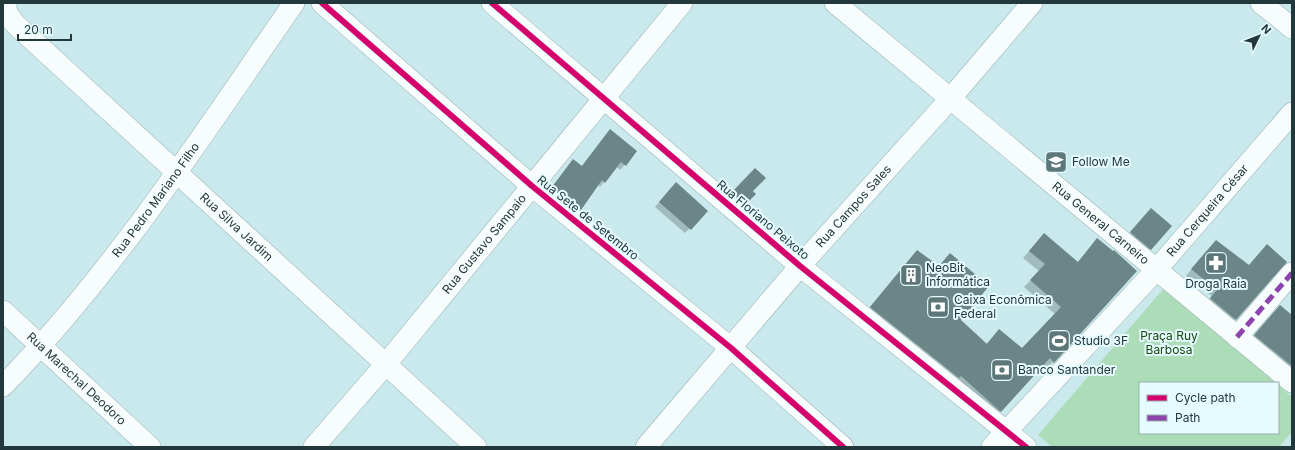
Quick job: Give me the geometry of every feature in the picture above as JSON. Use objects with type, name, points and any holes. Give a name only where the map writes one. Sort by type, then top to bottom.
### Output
[{"type":"street","name":"Rua Silva Jardim","points":[[6,3],[7,13],[15,24],[476,447]]},
{"type":"street","name":"Rua Pedro Mariano Filho","points":[[3,386],[40,347],[110,262],[176,172],[294,3]]},
{"type":"street","name":"Rua Sete de Setembro","points":[[322,3],[532,186],[732,348],[843,447]]},
{"type":"street","name":"Rua Floriano Peixoto","points":[[492,3],[800,266],[1026,447]]},
{"type":"street","name":"Rua Gustavo Sampaio","points":[[314,447],[386,364],[682,3]]},
{"type":"street","name":"Rua General Carneiro","points":[[835,3],[1292,382]]},
{"type":"street","name":"Rua Campos Sales","points":[[646,447],[732,348],[800,266],[950,99],[1032,3]]},
{"type":"street","points":[[1261,3],[1292,28]]},
{"type":"street","name":"Rua Cerqueira César","points":[[992,447],[1157,269],[1292,113]]},
{"type":"street","points":[[1237,337],[1292,273]]},
{"type":"street","name":"Rua Marechal Deodoro","points":[[3,311],[40,347],[150,447]]},
{"type":"green space","name":"Praça Ruy Barbosa","points":[[1164,288],[1275,382],[1139,382],[1139,434],[1279,434],[1279,386],[1292,397],[1292,432],[1279,447],[1052,447],[1038,435]]},
{"type":"building","points":[[610,129],[637,151],[626,166],[621,162],[605,183],[602,180],[581,210],[552,187],[573,159],[582,166]]},
{"type":"building","points":[[755,168],[766,178],[753,191],[756,194],[746,204],[732,192]]},
{"type":"building","points":[[676,182],[708,211],[691,230],[659,202]]},
{"type":"building","points":[[1151,208],[1172,226],[1151,250],[1130,232]]},
{"type":"building","points":[[1044,233],[1078,262],[1097,238],[1113,251],[1114,250],[1137,271],[1054,363],[1050,358],[1001,412],[961,376],[959,378],[870,307],[917,250],[939,266],[950,253],[989,286],[961,320],[987,344],[999,329],[1022,348],[1061,307],[1030,280],[1045,264],[1029,251]]},
{"type":"building","points":[[1216,240],[1249,265],[1267,244],[1287,262],[1236,320],[1210,298],[1217,290],[1191,269]]},
{"type":"building","points":[[1280,305],[1292,315],[1292,366],[1254,335]]},
{"type":"marked path","points":[[1237,337],[1292,273]]},
{"type":"cycle path","points":[[322,3],[532,186],[731,348],[843,447]]},
{"type":"cycle path","points":[[492,3],[800,266],[1026,447]]},
{"type":"place","name":"Follow Me","points":[[1056,162]]},
{"type":"place","name":"Droga Raia","points":[[1216,263]]},
{"type":"place","name":"NeoBit Informática","points":[[911,275]]},
{"type":"place","name":"Caixa Econômica Federal","points":[[938,307]]},
{"type":"place","name":"Studio 3F","points":[[1059,341]]},
{"type":"place","name":"Banco Santander","points":[[1002,370]]}]
